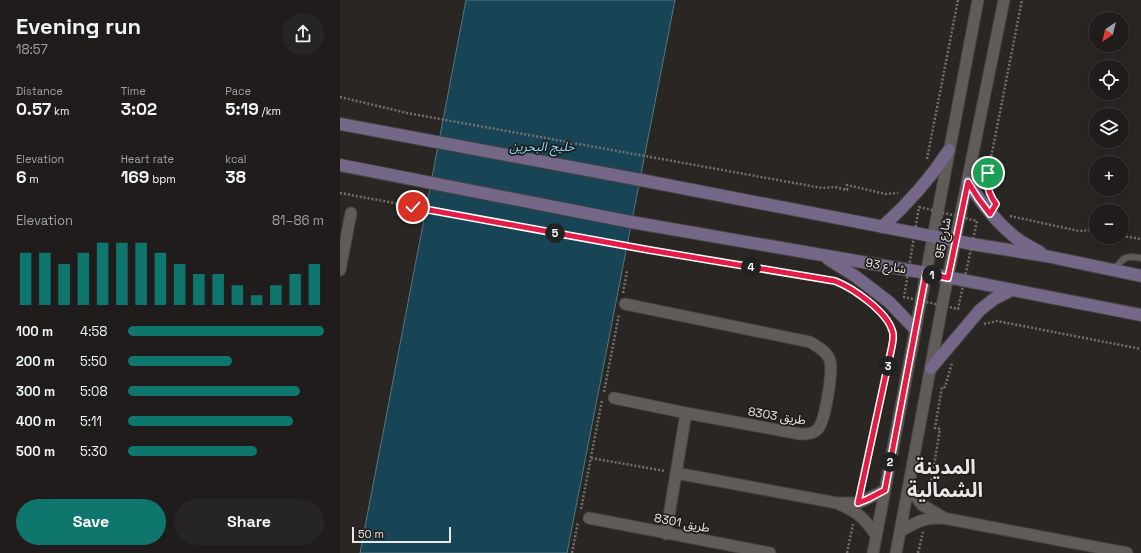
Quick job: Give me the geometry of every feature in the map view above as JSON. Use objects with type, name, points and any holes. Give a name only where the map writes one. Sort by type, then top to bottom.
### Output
[{"type":"street","name":"شارع 95","points":[[873,553],[978,0]]},
{"type":"street","name":"شارع 95","points":[[896,553],[948,278],[1004,0]]},
{"type":"street","points":[[340,124],[641,180],[933,237],[1046,256],[1141,276]]},
{"type":"street","points":[[882,227],[915,203],[926,183],[949,150]]},
{"type":"street","name":"شارع 93","points":[[340,165],[631,222],[926,273],[1141,315]]},
{"type":"street","points":[[968,182],[990,214],[1016,238],[1046,256]]},
{"type":"street","points":[[340,270],[342,251],[351,213]]},
{"type":"street","points":[[822,256],[855,276],[889,302],[915,330]]},
{"type":"street","points":[[931,368],[980,310],[994,299],[1012,290]]},
{"type":"street","name":"طريق 8303","points":[[614,398],[800,434],[811,434],[818,428],[822,420],[832,372],[830,360],[823,350],[810,342],[622,304]]},
{"type":"street","points":[[666,534],[686,413]]},
{"type":"street","points":[[676,473],[857,507],[876,535]]},
{"type":"street","points":[[909,488],[926,514],[1127,553]]},
{"type":"street","points":[[857,507],[885,490]]},
{"type":"street","points":[[901,531],[926,514]]},
{"type":"street","name":"طريق 8301","points":[[589,518],[770,553]]},
{"type":"lane","points":[[1114,270],[1124,258],[1141,258]]},
{"type":"path","points":[[926,162],[958,0]]},
{"type":"path","points":[[989,192],[987,184],[988,173],[1022,0]]},
{"type":"path","points":[[340,97],[414,114],[822,188],[835,187],[847,190],[848,185],[890,194],[897,193],[905,188],[915,203]]},
{"type":"path","points":[[340,193],[649,250],[835,281],[843,284]]},
{"type":"path","points":[[1005,212],[1009,215],[1025,220],[1079,231],[1089,230]]},
{"type":"path","points":[[977,221],[990,214]]},
{"type":"path","points":[[1129,237],[1141,239]]},
{"type":"path","points":[[572,553],[622,304],[627,271]]},
{"type":"path","points":[[848,553],[892,346],[893,331],[887,320],[874,308]]},
{"type":"path","points":[[982,325],[988,322],[997,321],[1141,349]]},
{"type":"path","points":[[918,553],[940,429],[935,428],[942,387],[945,387],[953,362]]},
{"type":"path","points":[[591,458],[676,473]]},
{"type":"water","name":"خليج البحرين","points":[[466,0],[675,0],[567,553],[360,553]]},
{"type":"district","name":"المدينة الشمالية","points":[[945,478]]},
{"type":"route","points":[[413,207],[574,237],[835,281],[856,292],[887,320],[893,331],[892,346],[858,503],[885,490],[926,273],[948,278],[968,182],[990,214],[996,204],[989,192],[987,184],[988,173]]}]
